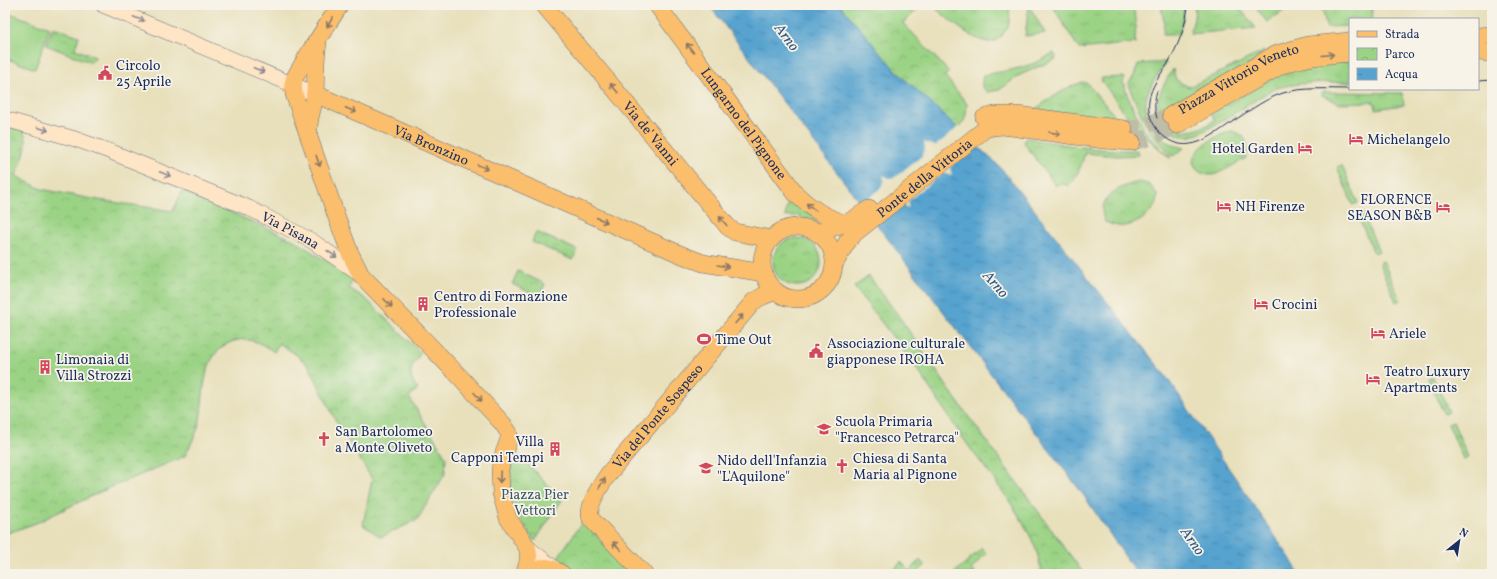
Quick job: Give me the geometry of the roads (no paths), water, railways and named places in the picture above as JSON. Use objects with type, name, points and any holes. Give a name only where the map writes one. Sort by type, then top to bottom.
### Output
[{"type":"main road","points":[[340,5],[305,59],[293,84],[294,94],[340,225],[350,253],[361,275]]},
{"type":"main road","name":"Via de' Vanni","points":[[544,5],[728,227],[735,232],[771,240]]},
{"type":"main road","name":"Lungarno del Pignone","points":[[657,5],[796,194],[808,206],[822,215],[853,224]]},
{"type":"main road","points":[[1479,36],[1492,35]]},
{"type":"main road","points":[[309,136],[309,120],[315,94],[315,68],[319,39]]},
{"type":"main road","points":[[1307,52],[1349,41]]},
{"type":"main road","points":[[1307,52],[1349,53]]},
{"type":"main road","name":"Piazza Vittorio Veneto","points":[[1174,120],[1307,52]]},
{"type":"main road","points":[[1479,52],[1492,53]]},
{"type":"main road","name":"Via Bronzino","points":[[315,94],[682,256],[710,264],[764,273]]},
{"type":"main road","name":"Ponte della Vittoria","points":[[853,224],[923,167],[985,123],[994,114],[1017,115],[1128,135]]},
{"type":"main road","points":[[817,233],[853,224],[848,242],[834,263]]},
{"type":"main road","points":[[790,228],[807,228],[817,233],[824,238],[833,253],[834,263],[831,279],[821,292],[814,296],[797,299],[788,298],[776,291],[771,286],[762,266],[764,255],[771,240],[780,231],[790,228]]},
{"type":"main road","name":"Via Pisana","points":[[361,275],[461,378],[506,429],[509,439],[502,458],[500,470],[502,502],[508,518],[527,547]]},
{"type":"main road","name":"Via del Ponte Sospeso","points":[[644,574],[590,519],[589,510],[594,499],[606,476],[754,301],[776,291]]},
{"type":"main road","points":[[524,574],[529,559],[527,547]]},
{"type":"main road","points":[[535,574],[542,568],[547,567],[558,571]]},
{"type":"street","name":"Via Bronzino","points":[[103,5],[315,94]]},
{"type":"street","name":"Via Pisana","points":[[5,118],[109,151],[249,208],[312,241],[361,275]]},
{"type":"street","points":[[527,547],[558,571]]},
{"type":"water","name":"Arno","points":[[709,5],[840,5],[896,71],[1001,168],[1165,375],[1290,558],[1299,574],[1137,574],[1082,493]]},
{"type":"tunnel","points":[[1124,129],[1142,127],[1171,115]]},
{"type":"tunnel","points":[[1132,142],[1152,137],[1177,125]]},
{"type":"tram line","points":[[1188,5],[1183,29],[1175,51],[1154,86],[1149,100],[1149,113],[1152,122],[1160,133],[1170,141],[1180,144],[1190,144],[1200,141],[1260,104],[1283,93],[1307,89],[1349,89]]},
{"type":"tram line","points":[[1479,81],[1492,80]]},
{"type":"tram line","points":[[1157,91],[1155,98],[1155,111],[1157,118]]},
{"type":"place","name":"Circolo 25 Aprile","points":[[105,73]]},
{"type":"place","name":"Michelangelo","points":[[1356,139]]},
{"type":"place","name":"Hotel Garden","points":[[1305,148]]},
{"type":"place","name":"NH Firenze","points":[[1224,206]]},
{"type":"place","name":"FLORENCE SEASON B&B","points":[[1443,207]]},
{"type":"place","name":"Centro di Formazione Professionale","points":[[423,304]]},
{"type":"place","name":"Crocini","points":[[1261,304]]},
{"type":"place","name":"Ariele","points":[[1378,333]]},
{"type":"place","name":"Time Out","points":[[704,339]]},
{"type":"place","name":"Associazione culturale giapponese IROHA","points":[[816,351]]},
{"type":"place","name":"Limonaia di Villa Strozzi","points":[[45,367]]},
{"type":"place","name":"Teatro Luxury Apartments","points":[[1373,379]]},
{"type":"place","name":"Scuola Primaria \"Francesco Petrarca\"","points":[[824,429]]},
{"type":"place","name":"San Bartolomeo a Monte Oliveto","points":[[324,439]]},
{"type":"place","name":"Villa Capponi Tempi","points":[[555,449]]},
{"type":"place","name":"Chiesa di Santa Maria al Pignone","points":[[842,466]]},
{"type":"place","name":"Nido dell'Infanzia \"L'Aquilone\"","points":[[706,468]]},
{"type":"park label","name":"Piazza Pier Vettori","points":[[535,502]]}]
